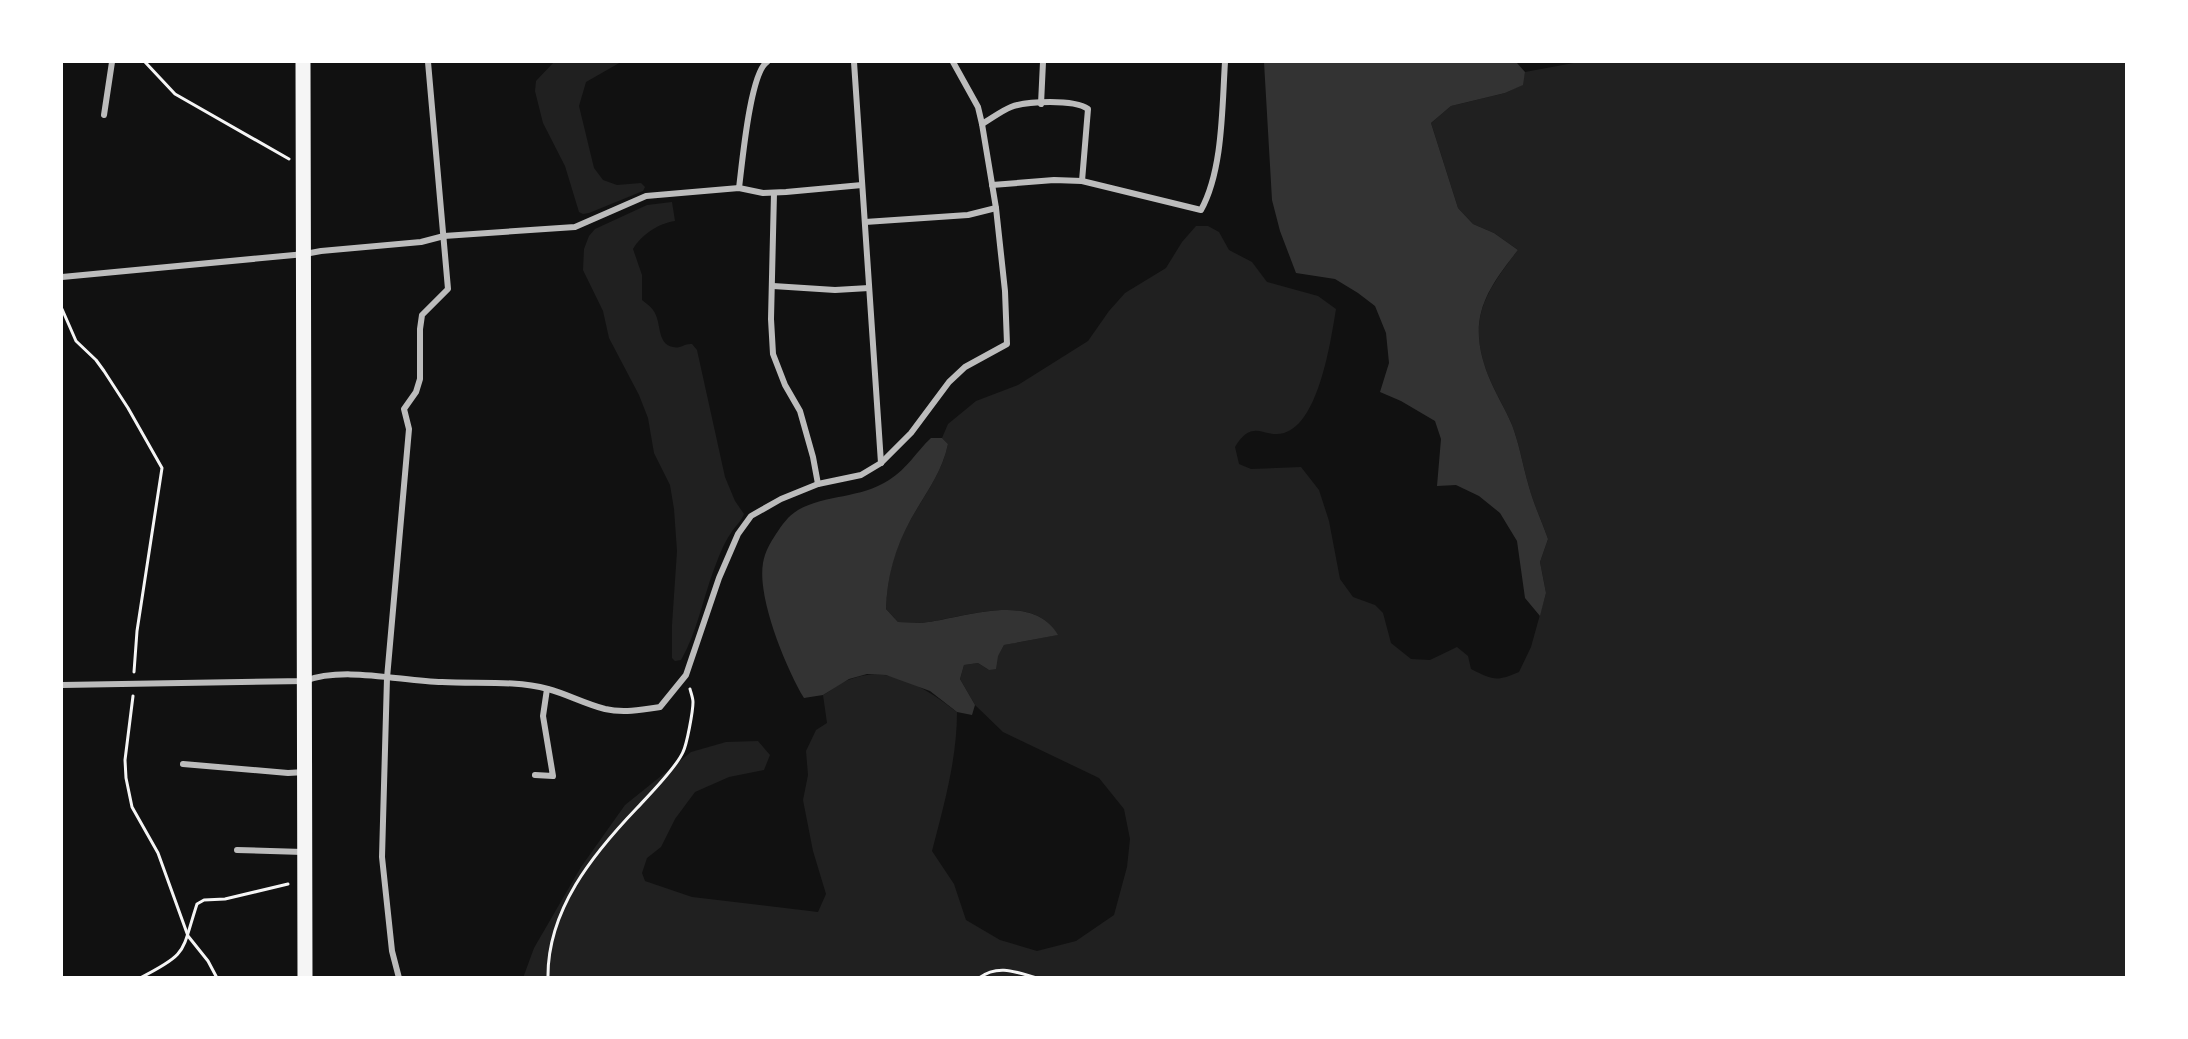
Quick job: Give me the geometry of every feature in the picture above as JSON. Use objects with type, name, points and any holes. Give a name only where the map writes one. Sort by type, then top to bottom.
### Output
[{"type":"main road","points":[[303,62],[305,978]]},
{"type":"street","points":[[104,115],[112,62]]},
{"type":"street","points":[[399,978],[392,951],[382,857],[387,678],[409,429],[404,409],[416,392],[420,379],[422,315],[448,289],[428,62]]},
{"type":"street","points":[[740,189],[748,122],[759,72],[763,64],[767,62]]},
{"type":"street","points":[[854,62],[881,463]]},
{"type":"street","points":[[62,685],[305,681],[319,675],[343,674],[441,682],[502,683],[547,689],[605,709],[622,711],[660,707],[686,675],[719,578],[738,534],[751,516],[781,499],[818,484],[861,475],[881,463],[911,433],[949,382],[964,367],[1007,344],[1005,291],[996,208],[982,124],[978,107],[953,62]]},
{"type":"street","points":[[1041,104],[1042,62]]},
{"type":"street","points":[[992,185],[1054,180],[1083,181],[1201,210],[1210,194],[1217,170],[1225,62]]},
{"type":"street","points":[[982,124],[1011,107],[1065,102],[1082,105],[1088,109],[1083,181]]},
{"type":"street","points":[[62,276],[421,242],[444,236],[575,227],[646,196],[740,189],[774,193],[862,185]]},
{"type":"street","points":[[774,193],[771,319],[773,354],[803,421],[818,484]]},
{"type":"street","points":[[865,222],[968,215],[996,208]]},
{"type":"street","points":[[772,286],[835,290],[870,288]]},
{"type":"street","points":[[535,775],[553,776],[543,716],[547,689]]},
{"type":"street","points":[[183,765],[288,773],[305,772]]},
{"type":"street","points":[[237,850],[305,852]]},
{"type":"path","points":[[145,62],[175,94],[286,159],[304,160]]},
{"type":"path","points":[[62,309],[76,341],[104,370],[162,468],[137,631],[134,685],[125,760],[126,778],[132,807],[158,853],[188,936],[208,961],[217,978]]},
{"type":"path","points":[[548,978],[548,964],[561,909],[580,877],[616,830],[657,787],[684,751],[694,700],[686,675]]},
{"type":"path","points":[[140,978],[177,957],[184,948],[197,904],[204,900],[225,899],[305,880]]},
{"type":"path","points":[[979,978],[989,970],[1010,970],[1037,978]]},
{"type":"shaded area","points":[[554,62],[621,62],[586,82],[579,106],[594,168],[603,180],[617,185],[641,183],[645,187],[643,191],[589,213],[579,212],[565,166],[543,123],[535,91],[536,81]]},
{"type":"shaded area","points":[[1264,62],[1513,62],[1525,72],[1523,85],[1505,93],[1451,106],[1431,123],[1458,208],[1473,224],[1494,233],[1518,250],[1488,294],[1482,308],[1479,338],[1488,375],[1512,425],[1531,494],[1548,539],[1540,562],[1546,593],[1540,616],[1525,598],[1517,541],[1500,513],[1479,496],[1456,485],[1437,486],[1441,439],[1435,421],[1401,401],[1380,392],[1389,363],[1386,333],[1375,306],[1335,279],[1296,273],[1280,231],[1272,200]]},
{"type":"shaded area","points":[[1579,62],[2126,62],[2126,977],[523,978],[534,948],[581,867],[625,805],[691,752],[726,742],[758,741],[770,755],[764,770],[729,777],[695,792],[675,819],[661,847],[647,858],[642,873],[645,881],[692,897],[818,912],[826,894],[813,851],[803,800],[808,775],[806,751],[816,730],[827,723],[823,695],[847,680],[866,675],[894,677],[907,681],[921,687],[957,712],[952,765],[932,851],[954,884],[966,920],[1000,940],[1037,951],[1076,941],[1114,915],[1127,867],[1130,839],[1124,809],[1099,778],[1003,732],[975,705],[960,679],[964,665],[978,663],[989,670],[1004,645],[1057,635],[1046,621],[1032,614],[1014,610],[975,613],[922,623],[898,622],[886,609],[888,586],[892,563],[900,541],[942,464],[948,444],[942,438],[948,424],[976,401],[1018,385],[1088,341],[1125,293],[1166,268],[1182,242],[1196,226],[1208,226],[1219,232],[1229,250],[1252,262],[1267,282],[1318,296],[1336,309],[1327,359],[1315,398],[1306,414],[1296,426],[1284,433],[1270,434],[1253,431],[1247,433],[1235,447],[1239,464],[1251,469],[1301,467],[1319,490],[1329,521],[1340,579],[1353,597],[1375,605],[1383,613],[1391,643],[1411,659],[1430,660],[1457,647],[1468,656],[1471,669],[1485,676],[1500,678],[1519,672],[1531,647],[1546,593],[1540,562],[1548,539],[1531,494],[1512,425],[1488,375],[1479,338],[1482,308],[1488,294],[1518,250],[1494,233],[1473,224],[1458,208],[1431,123],[1451,106],[1505,93],[1522,85],[1525,72]]},
{"type":"shaded area","points":[[672,202],[675,221],[663,224],[651,231],[633,249],[642,275],[642,300],[656,315],[664,342],[676,347],[692,344],[697,350],[725,477],[735,501],[744,514],[721,552],[687,649],[681,660],[675,661],[672,658],[672,625],[677,551],[670,485],[654,453],[648,418],[639,395],[609,338],[603,311],[583,270],[584,249],[589,236],[595,229],[647,205]]},
{"type":"shaded area","points":[[931,438],[942,438],[948,444],[937,474],[900,541],[890,574],[886,609],[898,622],[922,623],[976,613],[1014,610],[1046,621],[1058,635],[1004,645],[998,656],[996,669],[989,670],[978,663],[964,665],[960,679],[975,705],[972,715],[957,712],[930,691],[886,675],[867,674],[849,679],[823,695],[804,698],[774,632],[764,595],[763,563],[768,548],[783,524],[794,512],[820,501],[855,494],[878,486],[901,471]]}]
